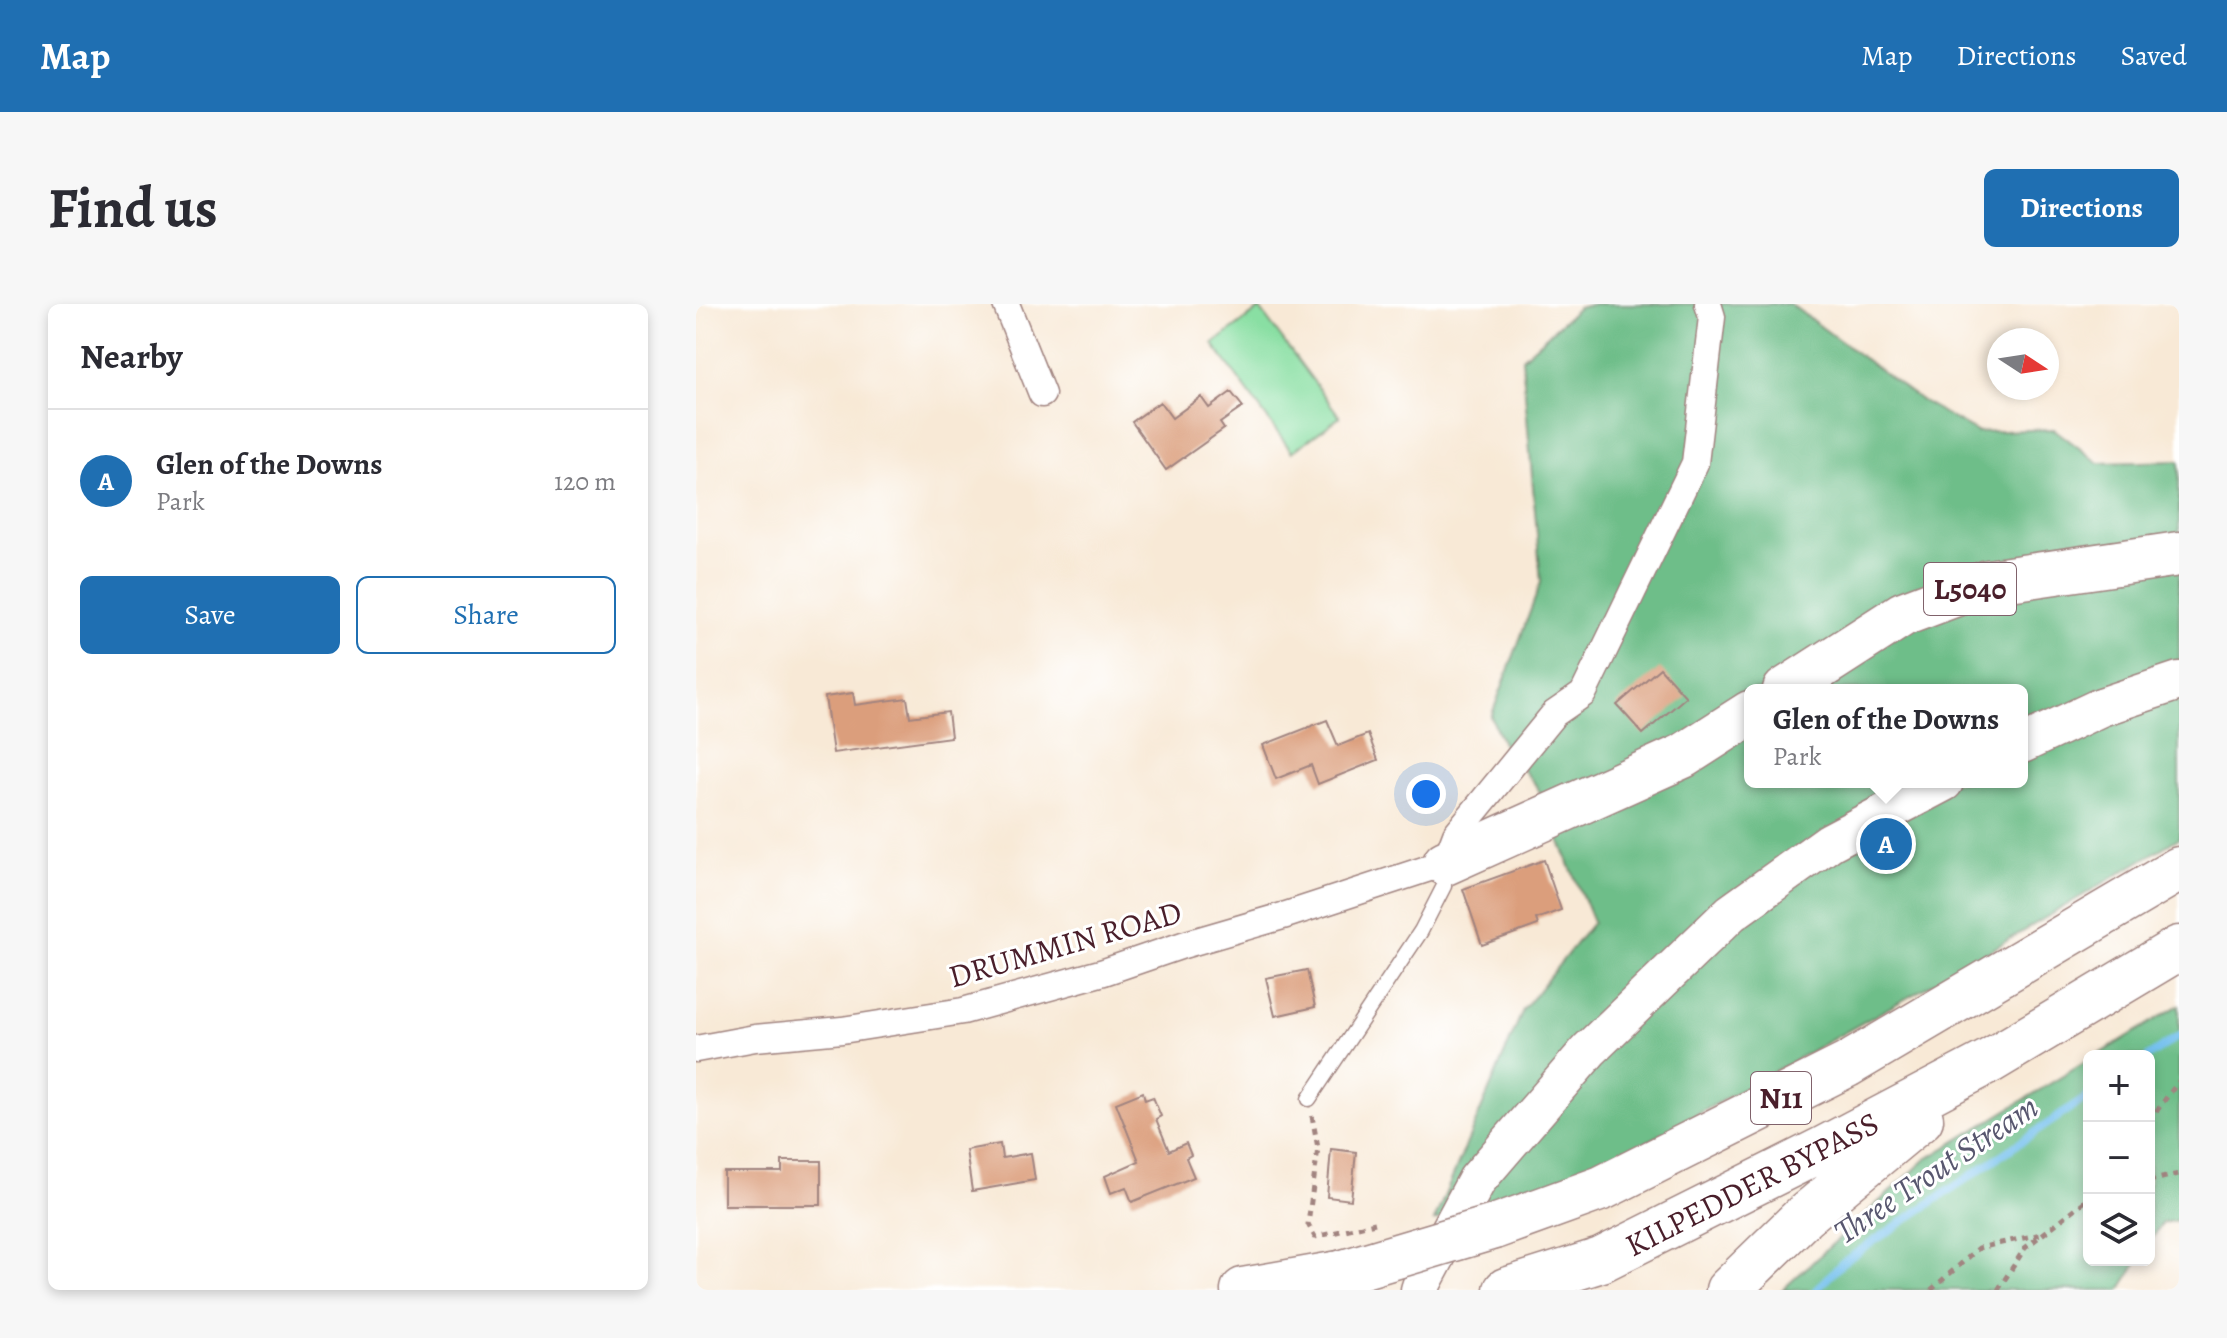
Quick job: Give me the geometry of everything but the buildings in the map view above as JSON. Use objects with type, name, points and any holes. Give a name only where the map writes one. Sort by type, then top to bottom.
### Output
[{"type":"highway","name":"L5040","points":[[1794,684],[1903,614],[1988,582],[2179,554]]},
{"type":"highway","points":[[1445,863],[1683,756],[1744,717]]},
{"type":"highway","name":"N11","points":[[2055,942],[2110,890],[2179,850]]},
{"type":"highway","name":"N11","points":[[2055,942],[2179,869]]},
{"type":"highway","name":"KILPEDDER BYPASS","points":[[1243,1290],[1340,1273],[1494,1227],[1602,1188],[1834,1072],[2055,942]]},
{"type":"highway","name":"N11","points":[[1728,1290],[1804,1216],[1990,1061],[2179,948]]},
{"type":"highway","name":"KILPEDDER BYPASS","points":[[1506,1290],[1601,1260],[1990,1061]]},
{"type":"main road","points":[[2028,741],[2101,707],[2179,681]]},
{"type":"main road","points":[[1420,1290],[1477,1180],[1589,1050],[1731,913],[1830,842],[1933,788]]},
{"type":"street","points":[[1006,304],[1042,394]]},
{"type":"street","points":[[1445,863],[1456,834],[1554,714],[1583,694],[1695,463],[1712,317],[1708,304]]},
{"type":"street","name":"DRUMMIN ROAD","points":[[696,1049],[755,1038],[842,1030],[963,1011],[1104,972],[1445,863]]},
{"type":"lane","points":[[1309,1099],[1421,931],[1444,886],[1445,863]]},
{"type":"path","points":[[2155,1113],[2179,1081]]},
{"type":"path","points":[[1309,1099],[1318,1148],[1308,1224],[1315,1237],[1388,1221]]},
{"type":"path","points":[[2155,1180],[2179,1174]]},
{"type":"path","points":[[1998,1290],[2025,1248],[2083,1203]]},
{"type":"path","points":[[1931,1290],[1979,1248],[2042,1234]]},
{"type":"green space","points":[[1594,304],[1790,304],[1922,401],[1977,432],[2054,429],[2099,463],[2179,461],[2179,838],[1968,964],[1644,1144],[1489,1207],[1434,1221],[1523,1010],[1593,922],[1538,788],[1504,746],[1491,717],[1541,582],[1522,358],[1578,308]]},
{"type":"green space","points":[[1260,309],[1340,417],[1292,452],[1213,344]]},
{"type":"green space","points":[[2179,1005],[2179,1220],[2162,1223],[2155,1234],[2155,1050],[2106,1050]]},
{"type":"green space","points":[[2083,1064],[2083,1266],[2135,1266],[2120,1290],[1782,1290],[1925,1160]]},
{"type":"waterway","name":"Three Trout Stream","points":[[2155,1052],[2179,1036]]},
{"type":"waterway","name":"Three Trout Stream","points":[[1816,1290],[1843,1262],[2083,1100]]},
{"type":"place","name":"Glen of the Downs","points":[[1886,844]]}]
